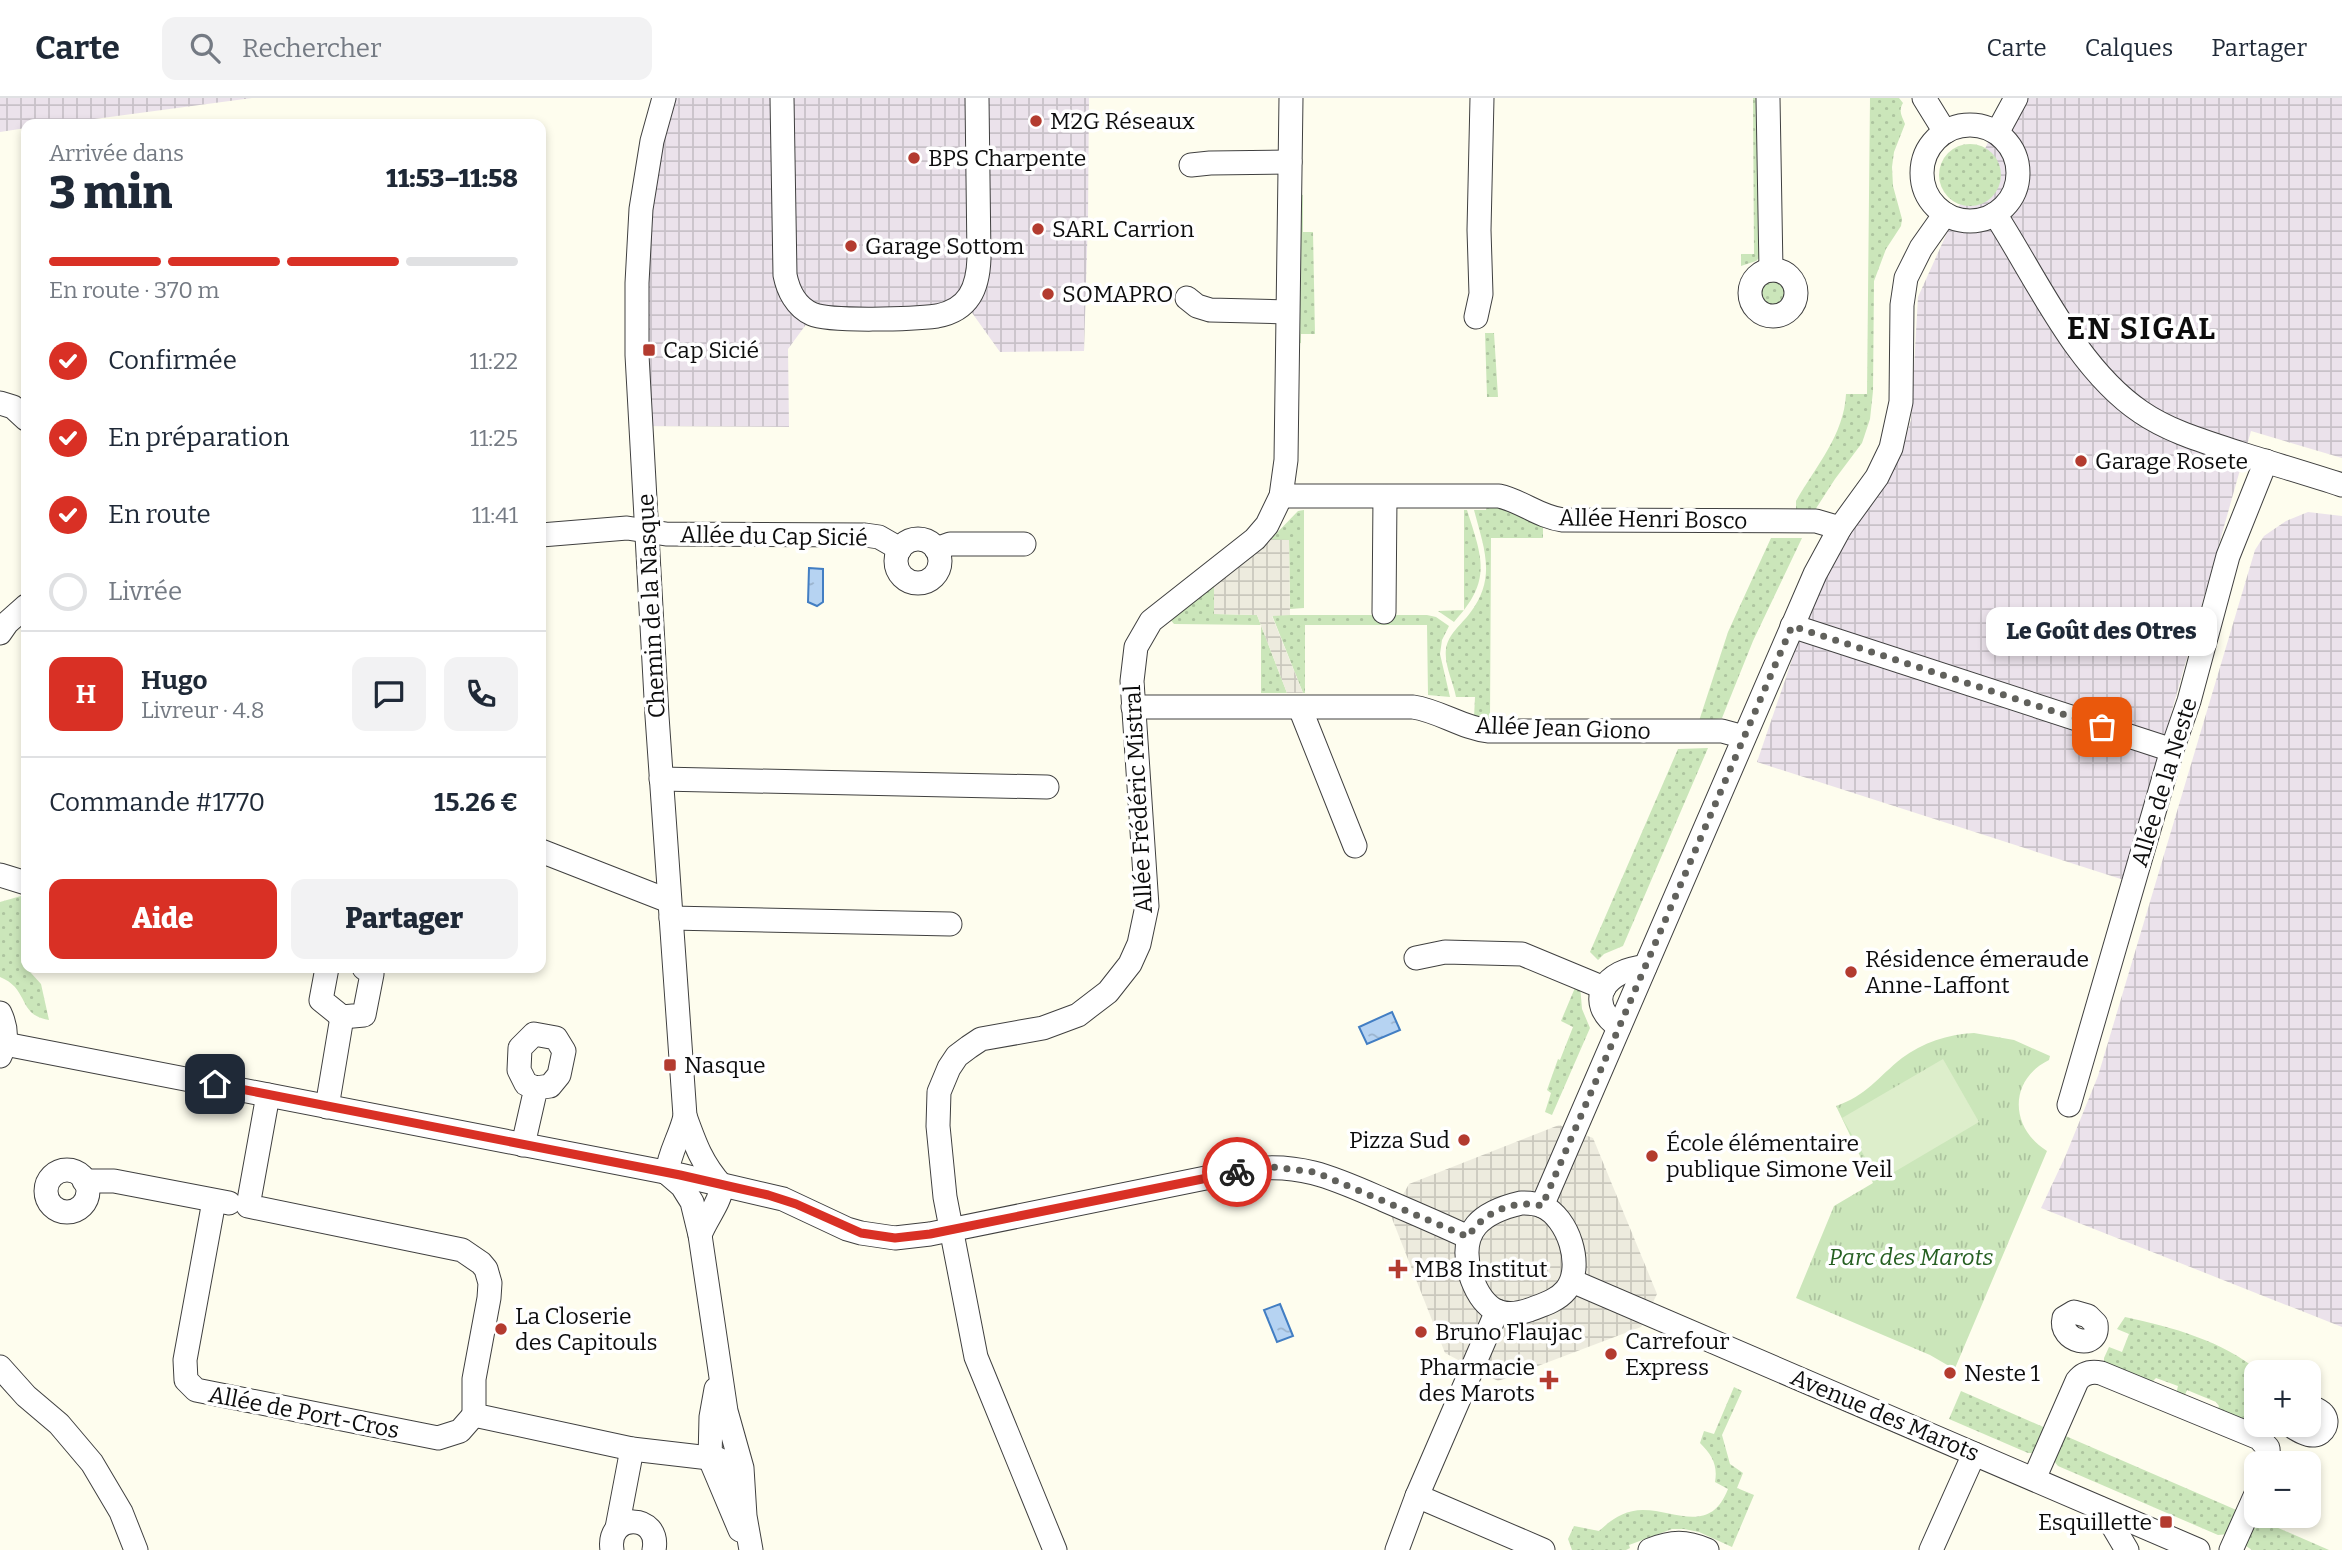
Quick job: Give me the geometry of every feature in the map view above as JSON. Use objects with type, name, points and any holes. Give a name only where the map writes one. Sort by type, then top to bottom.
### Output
[{"type":"street","name":"Chemin de la Nasque","points":[[664,98],[652,141],[641,209],[637,283],[637,355],[646,531],[685,1116],[707,1170],[722,1186]]},
{"type":"street","points":[[782,98],[784,265],[787,284],[795,299],[810,313],[823,317],[846,318],[928,317],[946,314],[965,302],[974,289],[979,258],[977,98]]},
{"type":"street","name":"Allée Frédéric Mistral","points":[[1055,1550],[976,1357],[945,1197],[939,1092],[957,1056],[981,1039],[1044,1028],[1078,1015],[1095,1004],[1120,978],[1139,944],[1144,927],[1146,894],[1133,707],[1132,668],[1136,647],[1144,630],[1160,613],[1255,539],[1267,525],[1281,496],[1286,460],[1291,98]]},
{"type":"street","points":[[1476,317],[1481,294],[1479,230],[1482,98]]},
{"type":"street","points":[[1769,98],[1771,270]]},
{"type":"street","points":[[1924,98],[1945,132]]},
{"type":"street","points":[[1997,133],[2015,98]]},
{"type":"street","points":[[1958,127],[1984,127],[1997,133],[2012,150],[2019,170],[2012,198],[1995,214],[1970,221],[1945,214],[1928,197],[1922,173],[1929,149],[1945,132],[1958,127]]},
{"type":"street","points":[[1191,165],[1290,162]]},
{"type":"street","points":[[1542,1206],[1815,574],[1840,528],[1877,477],[1891,448],[1901,402],[1902,305],[1906,278],[1921,248],[1945,214]]},
{"type":"street","points":[[1995,214],[2068,332],[2089,361],[2122,397],[2148,417],[2174,430],[2342,485]]},
{"type":"street","points":[[1771,270],[1786,274],[1795,286],[1796,294],[1791,308],[1778,316],[1771,325],[1756,310],[1749,297],[1749,289],[1757,276],[1771,270]]},
{"type":"street","points":[[1187,298],[1197,306],[1210,310],[1287,312]]},
{"type":"street","points":[[0,402],[13,407],[21,414]]},
{"type":"street","name":"Allée de la Neste","points":[[2069,1105],[2172,750],[2189,701],[2228,556],[2266,461]]},
{"type":"street","name":"Allée Henri Bosco","points":[[1281,496],[1499,496],[1544,516],[1563,520],[1816,521],[1840,528]]},
{"type":"street","points":[[1384,612],[1385,496]]},
{"type":"street","name":"Allée du Cap Sicié","points":[[546,535],[627,528],[666,534],[865,535],[879,537],[900,549]]},
{"type":"street","name":"Allée du Cap Sicié","points":[[924,540],[936,549],[940,564],[933,577],[920,584],[912,583],[899,574],[896,559],[900,549],[909,541],[924,540]]},
{"type":"street","name":"Allée du Cap Sicié","points":[[936,549],[950,544],[1024,544]]},
{"type":"street","points":[[0,633],[21,611]]},
{"type":"street","points":[[1792,626],[2172,750]]},
{"type":"street","name":"Allée Jean Giono","points":[[1133,707],[1413,707],[1437,713],[1473,729],[1489,731],[1722,731],[1744,737]]},
{"type":"street","points":[[1300,708],[1355,846]]},
{"type":"street","points":[[661,779],[1047,787]]},
{"type":"street","points":[[546,853],[670,910],[950,924]]},
{"type":"street","points":[[0,875],[21,881]]},
{"type":"street","points":[[1416,958],[1445,952],[1522,954],[1604,988]]},
{"type":"street","points":[[1619,1027],[1609,1020],[1604,1010],[1604,988],[1609,978],[1621,971],[1645,967]]},
{"type":"street","points":[[326,973],[321,1000],[342,1017],[364,1015],[372,975],[370,973]]},
{"type":"street","points":[[0,1013],[6,1031],[3,1050],[268,1095],[674,1174],[783,1199],[847,1229],[878,1237],[914,1237],[1245,1170],[1272,1167],[1295,1168],[1325,1175],[1468,1237]]},
{"type":"street","points":[[327,1107],[342,1017]]},
{"type":"street","points":[[523,1145],[536,1088]]},
{"type":"street","points":[[248,1206],[268,1095]]},
{"type":"street","name":"Chemin de la Nasque","points":[[674,1174],[668,1162],[685,1116]]},
{"type":"street","points":[[674,1174],[691,1170],[695,1159],[695,1144]]},
{"type":"street","points":[[674,1174],[692,1202],[700,1235],[730,1429],[737,1449],[737,1523],[745,1550]]},
{"type":"street","points":[[85,1181],[114,1181],[462,1250],[481,1263],[488,1276],[490,1291],[474,1379],[474,1415],[632,1448],[724,1460],[735,1484],[751,1550]]},
{"type":"street","points":[[700,1235],[721,1195],[722,1186]]},
{"type":"street","name":"Allée de Port-Cros","points":[[214,1201],[184,1365],[186,1380],[192,1388],[438,1438],[460,1431],[474,1415]]},
{"type":"street","points":[[1521,1203],[1542,1206],[1557,1218],[1568,1239],[1574,1261],[1572,1281],[1561,1295],[1551,1301],[1524,1311],[1497,1311],[1483,1299],[1471,1277],[1466,1250],[1468,1237],[1481,1220],[1501,1209],[1521,1203]]},
{"type":"street","name":"Avenue des Marots","points":[[1572,1281],[2096,1506],[2165,1540],[2198,1550]]},
{"type":"street","points":[[1397,1550],[1417,1496],[1497,1311]]},
{"type":"street","points":[[2086,1341],[2091,1372]]},
{"type":"street","points":[[710,1459],[711,1417],[720,1365]]},
{"type":"street","points":[[0,1367],[26,1396],[59,1424],[92,1463],[121,1512],[136,1550]]},
{"type":"street","points":[[2034,1479],[2077,1381],[2084,1374],[2091,1372],[2101,1373],[2259,1438],[2266,1451]]},
{"type":"street","points":[[2321,1412],[2326,1423],[2321,1431]]},
{"type":"street","points":[[710,1459],[726,1445],[730,1429]]},
{"type":"street","points":[[615,1539],[632,1448]]},
{"type":"street","points":[[1931,1550],[1973,1454]]},
{"type":"street","points":[[1417,1496],[1543,1550]]},
{"type":"street","points":[[2096,1506],[2112,1523],[2130,1550],[2141,1539],[2165,1540]]},
{"type":"street","points":[[615,1539],[631,1521],[645,1525],[654,1537],[654,1550]]},
{"type":"street","points":[[2231,1550],[2244,1521]]},
{"type":"street","points":[[1650,1550],[1678,1542],[1707,1550]]},
{"type":"shaded area","points":[[0,98],[252,98],[94,119],[21,119],[21,129],[0,132]]},
{"type":"shaded area","points":[[664,98],[1089,98],[1084,351],[1000,352],[965,303],[813,315],[788,349],[789,427],[641,426],[637,355]]},
{"type":"shaded area","points":[[2008,98],[2342,98],[2342,458],[2251,431],[2124,880],[1757,762],[1820,578],[1901,452],[1911,420],[1918,297]]},
{"type":"shaded area","points":[[2308,512],[2342,516],[2342,1327],[2041,1208],[2098,1076],[2255,550],[2264,536],[2286,521]]},
{"type":"shaded area","points":[[1266,539],[1289,540],[1290,615],[1272,616],[1303,693],[1287,693],[1257,615],[1214,614],[1214,581]]},
{"type":"shaded area","points":[[1559,1125],[1593,1138],[1657,1294],[1641,1327],[1498,1381],[1445,1353],[1391,1216],[1409,1184]]},
{"type":"green space","points":[[1753,98],[1762,98],[1760,257],[1741,266],[1741,254],[1754,254]]},
{"type":"green space","points":[[1870,98],[1899,98],[1903,103],[1901,111],[1905,124],[1894,152],[1892,167],[1901,226],[1886,249],[1874,281],[1873,391],[1870,419],[1862,443],[1815,510],[1796,510],[1796,501],[1835,437],[1846,394],[1867,394]]},
{"type":"green space","points":[[1964,144],[1976,144],[1992,153],[1999,163],[1999,187],[1992,197],[1976,206],[1964,206],[1953,201],[1944,192],[1939,181],[1939,169],[1944,158],[1953,149]]},
{"type":"green space","points":[[1298,194],[1303,195],[1303,232],[1313,232],[1315,334],[1301,334],[1301,343],[1296,344]]},
{"type":"green space","points":[[1773,277],[1785,282],[1790,294],[1785,306],[1773,311],[1761,306],[1756,294],[1761,282]]},
{"type":"green space","points":[[1485,333],[1494,333],[1498,397],[1487,397]]},
{"type":"green space","points":[[1487,505],[1503,505],[1543,526],[1543,538],[1491,538],[1490,720],[1474,718],[1475,697],[1456,697],[1446,655],[1449,639],[1470,613],[1483,587],[1486,563],[1474,510],[1486,510]]},
{"type":"green space","points":[[1304,510],[1304,608],[1290,609],[1289,540],[1270,540],[1298,511]]},
{"type":"green space","points":[[1464,510],[1467,510],[1477,542],[1481,568],[1475,594],[1464,610]]},
{"type":"green space","points":[[1771,538],[1802,538],[1753,641],[1722,718],[1699,721],[1728,632]]},
{"type":"green space","points":[[1214,581],[1215,614],[1257,615],[1261,625],[1174,624],[1168,617]]},
{"type":"green space","points":[[1464,610],[1454,622],[1438,611]]},
{"type":"green space","points":[[1272,615],[1436,617],[1449,626],[1442,640],[1440,654],[1450,697],[1428,695],[1427,625],[1305,625],[1303,693]]},
{"type":"green space","points":[[1261,625],[1287,693],[1261,693]]},
{"type":"green space","points":[[1708,748],[1623,946],[1604,954],[1598,960],[1590,952],[1678,749]]},
{"type":"green space","points":[[21,896],[21,973],[31,973],[41,984],[49,1020],[32,1013],[16,988],[0,977],[0,902]]},
{"type":"green space","points":[[1577,983],[1580,985],[1582,1009],[1590,1028],[1552,1115],[1545,1112],[1551,1093],[1547,1090],[1573,1027],[1561,1021]]},
{"type":"green space","name":"Parc des Marots","points":[[1974,1033],[2014,1040],[2050,1056],[2049,1060],[2026,1079],[2019,1104],[2026,1130],[2047,1151],[1950,1380],[1944,1378],[1949,1366],[1930,1355],[1796,1298],[1834,1206],[1873,1183],[1836,1106],[1856,1097],[1918,1048],[1945,1037]]},
{"type":"green space","points":[[1943,1059],[1979,1122],[1879,1181],[1842,1118]]},
{"type":"green space","points":[[2125,1317],[2161,1325],[2213,1344],[2244,1360],[2244,1421],[2217,1411],[2219,1406],[2216,1402],[2187,1390],[2184,1397],[2176,1394],[2178,1386],[2156,1378],[2151,1383],[2104,1362],[2109,1347],[2122,1352],[2129,1334],[2117,1329]]},
{"type":"green space","points":[[1734,1387],[1742,1391],[1722,1435],[1730,1464],[1743,1473],[1737,1488],[1754,1495],[1732,1547],[1699,1532],[1672,1529],[1629,1545],[1630,1548],[1626,1550],[1572,1550],[1568,1539],[1574,1526],[1599,1531],[1619,1516],[1636,1510],[1702,1516],[1712,1512],[1721,1503],[1728,1489],[1715,1482],[1716,1470],[1713,1461],[1700,1443],[1704,1431],[1714,1434]]},
{"type":"green space","points":[[1961,1391],[2050,1430],[2036,1453],[2028,1453],[1949,1419]]},
{"type":"green space","points":[[2061,1434],[2241,1512],[2229,1534],[2218,1535],[2058,1466],[2054,1461]]},
{"type":"green space","points":[[2249,1528],[2278,1528],[2329,1550],[2252,1550],[2246,1546],[2244,1540]]},
{"type":"water","points":[[809,568],[823,569],[823,602],[817,606],[808,602]]},
{"type":"water","points":[[1392,1012],[1400,1030],[1367,1044],[1359,1027]]},
{"type":"water","points":[[1280,1304],[1293,1336],[1277,1342],[1264,1310]]},
{"type":"way so far","points":[[1237,1172],[1272,1167],[1315,1172],[1468,1237],[1489,1214],[1521,1203],[1542,1206],[1792,626],[2102,727]]},
{"type":"place","name":"M2G Réseaux","points":[[1036,121]]},
{"type":"place","name":"BPS Charpente","points":[[914,158]]},
{"type":"place","name":"SARL Carrion","points":[[1038,229]]},
{"type":"place","name":"Garage Sottom","points":[[851,246]]},
{"type":"place","name":"SOMAPRO","points":[[1048,294]]},
{"type":"place","name":"Cap Sicié","points":[[649,350]]},
{"type":"place","name":"Garage Rosete","points":[[2081,461]]},
{"type":"place","name":"Le Goût des Otres","points":[[2102,727]]},
{"type":"place","name":"Résidence émeraude Anne-Laffont","points":[[1851,972]]},
{"type":"place","name":"Nasque","points":[[670,1065]]},
{"type":"place","name":"Pizza Sud","points":[[1464,1140]]},
{"type":"place","name":"École élémentaire publique Simone Veil","points":[[1652,1156]]},
{"type":"place","name":"MB8 Institut","points":[[1398,1269]]},
{"type":"place","name":"La Closerie des Capitouls","points":[[501,1329]]},
{"type":"place","name":"Bruno Flaujac","points":[[1421,1332]]},
{"type":"place","name":"Carrefour Express","points":[[1611,1354]]},
{"type":"place","name":"Neste 1","points":[[1950,1373]]},
{"type":"place","name":"Pharmacie des Marots","points":[[1549,1380]]},
{"type":"place","name":"Esquillette","points":[[2166,1522]]},
{"type":"district","name":"EN SIGAL","points":[[2142,329]]},
{"type":"route","points":[[215,1084],[680,1175],[783,1199],[847,1229],[878,1237],[914,1237],[1237,1172]]}]
